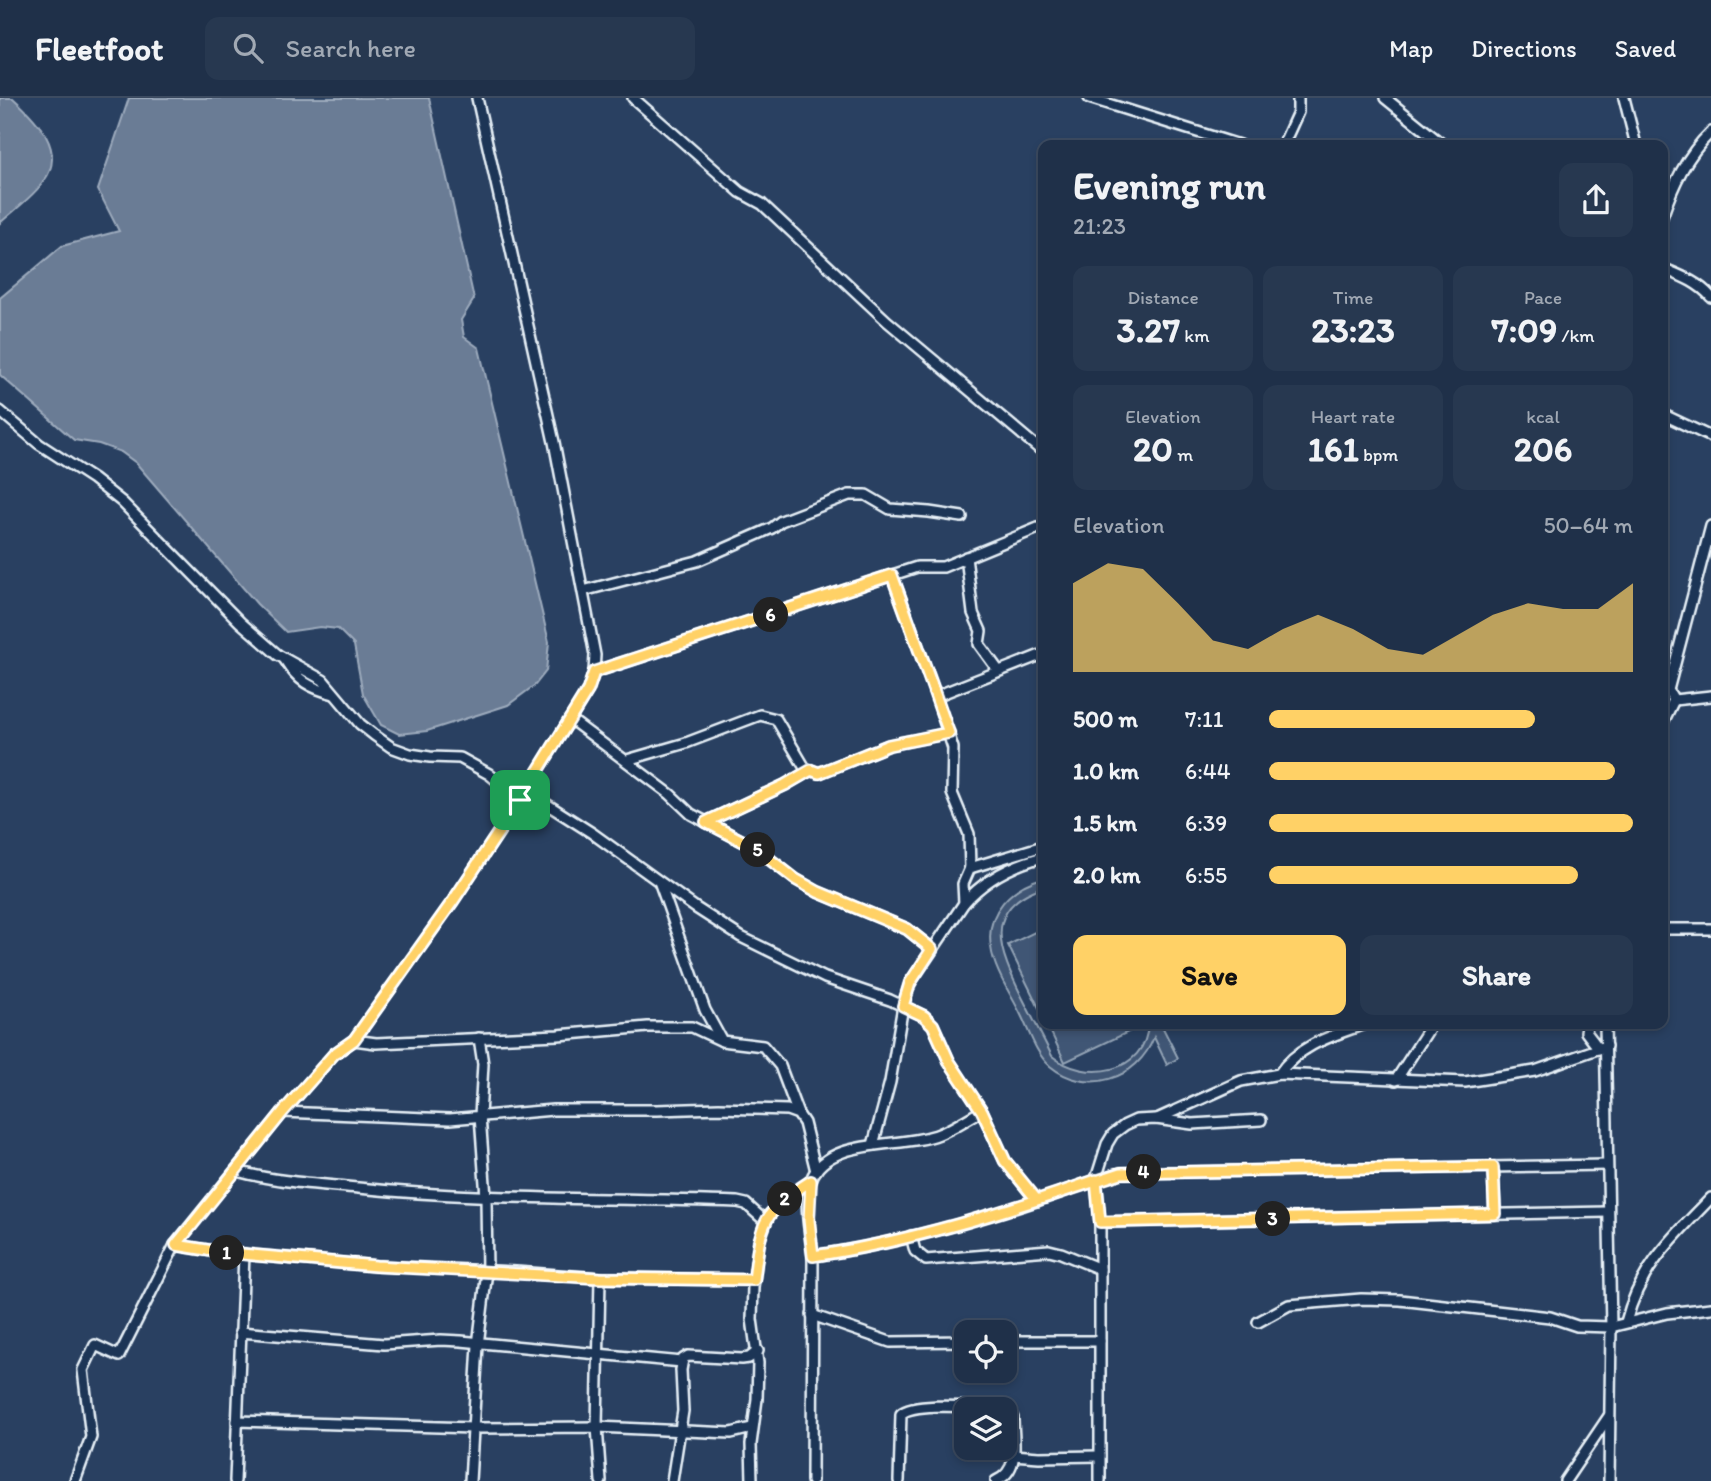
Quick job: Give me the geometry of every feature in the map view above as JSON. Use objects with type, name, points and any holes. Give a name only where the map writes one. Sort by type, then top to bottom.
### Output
[{"type":"street","points":[[75,1481],[91,1437],[83,1370],[94,1345],[119,1356],[176,1245],[283,1112],[334,1054],[354,1040],[425,941],[523,795],[588,690],[594,672],[595,655],[551,429],[477,98]]},
{"type":"street","points":[[633,98],[740,192],[762,204],[887,321],[1038,448]]},
{"type":"street","points":[[1090,98],[1223,140]]},
{"type":"street","points":[[1285,140],[1298,112],[1298,98]]},
{"type":"street","points":[[1385,98],[1437,140]]},
{"type":"street","points":[[1624,98],[1635,140]]},
{"type":"street","points":[[1668,199],[1685,162],[1711,132]]},
{"type":"street","points":[[1668,270],[1687,278],[1711,297]]},
{"type":"street","points":[[0,411],[39,444],[93,479],[122,502],[240,622],[284,659],[303,683],[335,694]]},
{"type":"street","points":[[1668,417],[1711,437]]},
{"type":"street","points":[[583,592],[697,561],[772,528],[781,520],[849,495],[866,495],[890,509],[962,517]]},
{"type":"street","points":[[1668,678],[1711,526]]},
{"type":"street","points":[[594,672],[917,567],[943,567],[1038,528]]},
{"type":"street","points":[[966,558],[973,613],[981,631],[979,644],[998,670]]},
{"type":"street","points":[[892,575],[953,748],[952,793],[969,834],[970,868],[963,884],[964,903]]},
{"type":"street","points":[[936,696],[1038,656]]},
{"type":"street","points":[[284,659],[317,674],[360,724],[391,747],[423,756],[460,758],[592,833],[695,908],[778,956],[825,978],[924,1016],[933,1025],[949,1061],[982,1111],[1005,1161],[1037,1200]]},
{"type":"street","points":[[1668,693],[1674,700]]},
{"type":"street","points":[[1674,700],[1711,696]]},
{"type":"street","points":[[1668,712],[1674,700]]},
{"type":"street","points":[[627,760],[686,743],[760,715],[776,719],[805,768],[819,773],[889,745],[949,733]]},
{"type":"street","points":[[570,719],[627,760],[691,814],[754,847],[795,879],[818,892],[907,929],[932,949]]},
{"type":"street","points":[[706,822],[811,770]]},
{"type":"street","points":[[970,868],[1038,848]]},
{"type":"street","points":[[873,1145],[890,1082],[903,1006],[910,983],[964,903],[985,883],[1003,871],[1038,859]]},
{"type":"street","points":[[659,882],[705,1010],[722,1041]]},
{"type":"street","points":[[1668,929],[1711,929]]},
{"type":"street","points":[[354,1040],[376,1043],[558,1035],[648,1027],[692,1027],[722,1041],[763,1046],[780,1066],[804,1123],[816,1171]]},
{"type":"street","points":[[1279,1074],[1290,1058],[1305,1048],[1352,1029]]},
{"type":"street","points":[[1396,1080],[1429,1029]]},
{"type":"street","points":[[1586,1029],[1586,1032],[1602,1047]]},
{"type":"street","points":[[1604,1029],[1602,1047],[1611,1327],[1609,1481]]},
{"type":"street","points":[[470,1481],[478,1345],[487,1271],[486,1197],[480,1116],[483,1064],[479,1038]]},
{"type":"street","points":[[1156,1119],[1241,1081],[1279,1074],[1465,1082],[1535,1071],[1602,1047]]},
{"type":"street","points":[[283,1112],[403,1119],[553,1110],[719,1108],[787,1110],[798,1114]]},
{"type":"street","points":[[812,1481],[813,1256],[809,1220],[811,1181],[820,1164],[828,1159],[873,1145],[909,1142],[938,1135],[982,1111]]},
{"type":"street","points":[[1100,1481],[1100,1222],[1096,1180],[1107,1144],[1113,1134],[1136,1120],[1156,1119],[1192,1124],[1261,1120]]},
{"type":"street","points":[[813,1256],[911,1236],[1121,1173],[1607,1165]]},
{"type":"street","points":[[1493,1167],[1495,1214]]},
{"type":"street","points":[[237,1171],[279,1180],[486,1197],[737,1202],[746,1204],[765,1221]]},
{"type":"street","points":[[752,1481],[750,1460],[757,1399],[758,1351],[752,1319],[759,1242],[765,1221],[786,1198],[811,1181]]},
{"type":"street","points":[[1626,1322],[1631,1300],[1655,1258],[1711,1198]]},
{"type":"street","points":[[1100,1222],[1608,1212]]},
{"type":"street","points":[[911,1236],[912,1247],[926,1260],[1049,1250],[1100,1269]]},
{"type":"street","points":[[176,1245],[376,1266],[600,1278],[754,1280]]},
{"type":"street","points":[[235,1481],[244,1254]]},
{"type":"street","points":[[600,1278],[597,1427],[601,1481]]},
{"type":"street","points":[[1258,1322],[1289,1305],[1361,1299],[1400,1300],[1550,1317],[1577,1325],[1611,1327],[1626,1322],[1711,1308]]},
{"type":"street","points":[[812,1315],[890,1342],[954,1341]]},
{"type":"street","points":[[240,1332],[384,1344],[441,1340],[682,1362]]},
{"type":"street","points":[[1017,1341],[1100,1341]]},
{"type":"street","points":[[672,1481],[682,1411],[682,1362],[688,1356],[749,1358],[758,1351]]},
{"type":"street","points":[[899,1481],[901,1414],[910,1408],[954,1408]]},
{"type":"street","points":[[1565,1481],[1609,1415]]},
{"type":"street","points":[[237,1421],[473,1428],[597,1427],[732,1433],[752,1428]]},
{"type":"street","points":[[1017,1455],[1100,1456]]},
{"type":"street","points":[[996,1481],[1013,1468],[1013,1460]]},
{"type":"shaded area","points":[[0,98],[13,98],[31,115],[46,136],[52,158],[50,169],[40,187],[0,223]]},
{"type":"shaded area","points":[[129,98],[429,98],[474,299],[461,320],[464,337],[479,348],[549,642],[546,671],[535,685],[508,705],[427,731],[399,734],[381,725],[363,694],[354,645],[338,629],[320,627],[286,632],[257,604],[136,463],[121,452],[99,444],[74,440],[0,375],[0,298],[62,246],[119,231],[98,190]]},
{"type":"shaded area","points":[[1038,880],[1038,889],[1023,896],[1010,907],[1003,919],[1002,948],[1022,997],[1052,1056],[1081,1069],[1112,1069],[1137,1054],[1145,1041],[1147,1029],[1164,1029],[1178,1058],[1167,1065],[1154,1037],[1136,1064],[1110,1079],[1079,1080],[1050,1066],[1033,1042],[999,974],[991,947],[992,923],[1003,902],[1021,887]]},
{"type":"shaded area","points":[[1038,930],[1038,1006],[1008,945]]},
{"type":"shaded area","points":[[1049,1029],[1135,1029],[1065,1062]]},
{"type":"route","points":[[520,800],[453,901],[354,1040],[334,1054],[283,1112],[176,1245],[219,1252],[376,1266],[600,1278],[754,1280],[763,1224],[786,1198],[811,1181],[809,1220],[813,1256],[911,1236],[1037,1200],[1096,1180],[1100,1222],[1495,1214],[1493,1167],[1121,1173],[1096,1180],[1037,1200],[1010,1170],[982,1111],[949,1061],[933,1025],[924,1016],[903,1006],[910,983],[932,949],[907,929],[818,892],[795,879],[754,847],[706,822],[811,770],[819,773],[889,745],[949,733],[892,575],[594,672],[588,690],[520,800]]}]
